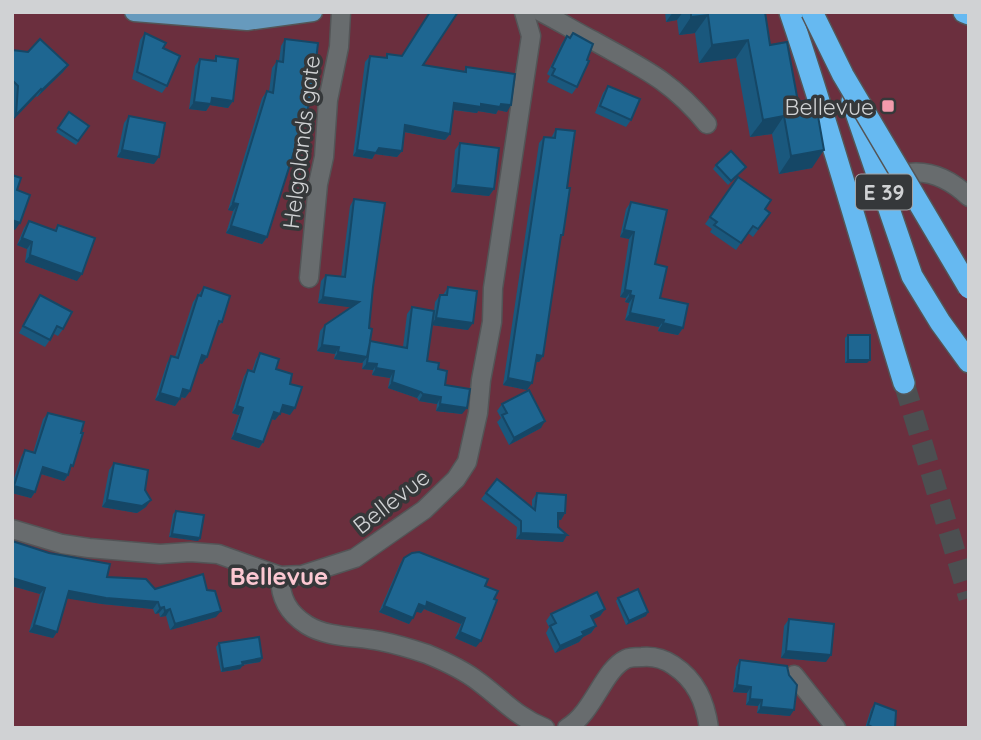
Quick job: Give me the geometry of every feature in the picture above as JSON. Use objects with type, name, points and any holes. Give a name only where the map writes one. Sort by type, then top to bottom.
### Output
[{"type":"highway","name":"E 39","points":[[790,12],[849,192],[904,383]]},
{"type":"highway","points":[[812,12],[843,75],[969,288]]},
{"type":"highway","name":"E 39","points":[[820,12],[912,276],[969,362]]},
{"type":"main road","points":[[134,12],[247,21],[313,12]]},
{"type":"street","name":"Helgolands gate","points":[[309,278],[328,100],[339,47],[341,12]]},
{"type":"street","name":"Bellevue","points":[[12,529],[62,544],[89,548],[160,554],[218,554],[280,576],[302,575],[355,558],[424,510],[456,479],[467,462],[478,413],[492,322],[493,288],[531,36],[524,12]]},
{"type":"street","points":[[541,12],[662,79],[680,94],[707,124]]},
{"type":"street","points":[[849,192],[909,173],[929,173],[948,180],[969,197]]},
{"type":"street","points":[[280,576],[280,592],[285,606],[307,625],[326,633],[381,641],[428,655],[477,680],[528,722],[545,728]]},
{"type":"street","points":[[567,728],[577,722],[614,670],[626,659],[650,656],[669,662],[686,674],[698,690],[709,728]]},
{"type":"street","points":[[794,675],[836,728]]},
{"type":"shaded area","points":[[12,12],[969,12],[969,728],[12,728]]},
{"type":"building","points":[[430,12],[458,12],[423,65],[466,72],[466,67],[515,74],[511,105],[501,104],[500,107],[481,104],[481,107],[454,103],[450,134],[405,125],[402,151],[379,148],[376,153],[357,150],[370,56],[402,56]]},
{"type":"building","points":[[691,12],[765,12],[770,45],[787,42],[798,102],[815,99],[824,150],[791,156],[784,116],[763,120],[748,40],[712,45],[708,15],[691,17]]},
{"type":"building","points":[[145,33],[166,43],[163,48],[180,56],[167,86],[137,72]]},
{"type":"building","points":[[573,33],[593,44],[587,60],[589,61],[577,87],[552,75],[555,69],[552,67],[567,36],[570,38]]},
{"type":"building","points":[[40,39],[68,65],[16,115],[18,86],[12,80],[12,50],[28,52]]},
{"type":"building","points":[[285,39],[318,43],[312,95],[267,237],[231,226],[238,204],[233,203],[267,91],[273,93],[277,61],[283,62]]},
{"type":"building","points":[[216,56],[238,59],[233,101],[212,98],[211,104],[194,102],[200,59],[216,61]]},
{"type":"building","points":[[608,86],[640,99],[631,120],[600,106]]},
{"type":"building","points":[[69,112],[89,126],[78,141],[58,128]]},
{"type":"building","points":[[129,116],[165,123],[159,157],[122,150]]},
{"type":"building","points":[[556,129],[575,131],[567,188],[570,188],[543,356],[537,355],[532,383],[508,378],[544,137],[555,138]]},
{"type":"building","points":[[460,143],[499,148],[494,189],[456,185]]},
{"type":"building","points":[[731,151],[746,167],[731,181],[716,165]]},
{"type":"building","points":[[12,175],[21,178],[17,190],[30,195],[20,223],[12,220]]},
{"type":"building","points":[[738,177],[771,200],[765,209],[770,213],[758,229],[753,226],[741,243],[714,225],[717,222],[710,217]]},
{"type":"building","points":[[354,199],[385,203],[373,287],[370,341],[407,348],[412,307],[434,311],[427,361],[439,363],[438,369],[447,371],[445,385],[470,389],[467,408],[440,404],[441,397],[423,394],[392,382],[394,371],[376,368],[377,364],[367,363],[370,342],[367,357],[338,352],[339,347],[322,345],[325,325],[359,302],[323,297],[326,275],[345,277]]},
{"type":"building","points":[[631,202],[667,210],[655,264],[667,267],[660,298],[688,304],[683,328],[663,323],[664,320],[630,313],[634,296],[630,295],[631,291],[625,290],[634,232],[624,230]]},
{"type":"building","points":[[29,221],[56,231],[58,225],[95,238],[82,274],[30,255],[32,242],[22,238]]},
{"type":"building","points":[[204,287],[230,296],[222,322],[219,321],[207,357],[202,355],[190,391],[183,389],[180,399],[160,393],[171,356],[178,358],[198,295],[201,296]]},
{"type":"building","points":[[448,287],[477,291],[473,323],[436,318],[440,295],[447,295]]},
{"type":"building","points":[[40,295],[72,312],[63,329],[57,326],[50,340],[23,326]]},
{"type":"building","points":[[848,335],[870,335],[870,360],[848,360]]},
{"type":"building","points":[[260,353],[279,359],[276,369],[292,374],[290,384],[302,387],[295,408],[283,405],[280,414],[274,412],[263,442],[235,433],[243,408],[237,406],[248,370],[254,372]]},
{"type":"building","points":[[529,390],[545,421],[514,438],[502,415],[507,413],[502,404]]},
{"type":"building","points":[[48,413],[84,422],[73,466],[71,465],[68,475],[43,467],[35,492],[14,486],[25,450],[35,453]]},
{"type":"building","points":[[114,463],[148,470],[145,490],[151,500],[142,506],[107,500]]},
{"type":"building","points":[[497,479],[535,510],[537,493],[566,495],[565,513],[558,513],[558,527],[567,535],[521,533],[521,521],[486,493]]},
{"type":"building","points":[[176,511],[204,515],[200,538],[172,534]]},
{"type":"building","points":[[12,541],[49,553],[110,564],[107,577],[146,579],[155,589],[203,574],[207,590],[215,591],[221,611],[175,624],[170,609],[165,611],[164,607],[160,608],[158,602],[106,598],[69,591],[57,632],[34,625],[45,588],[12,578]]},
{"type":"building","points":[[419,552],[488,579],[485,586],[498,591],[481,641],[460,632],[465,618],[427,602],[426,607],[419,604],[413,618],[384,606],[404,558]]},
{"type":"building","points":[[638,589],[648,612],[629,621],[618,598]]},
{"type":"building","points":[[597,592],[605,609],[591,616],[596,626],[560,646],[550,626],[556,623],[551,614]]},
{"type":"building","points":[[789,619],[834,624],[831,655],[786,651]]},
{"type":"building","points":[[259,637],[262,658],[223,669],[219,643]]},
{"type":"building","points":[[740,660],[787,666],[789,675],[797,685],[794,710],[761,707],[762,700],[750,699],[751,687],[737,685]]},
{"type":"building","points":[[875,703],[896,711],[895,728],[874,728],[868,725]]},
{"type":"tunnel","points":[[904,383],[969,598]]},
{"type":"place","name":"Bellevue","points":[[888,106]]},
{"type":"district","name":"Bellevue","points":[[279,576]]}]
